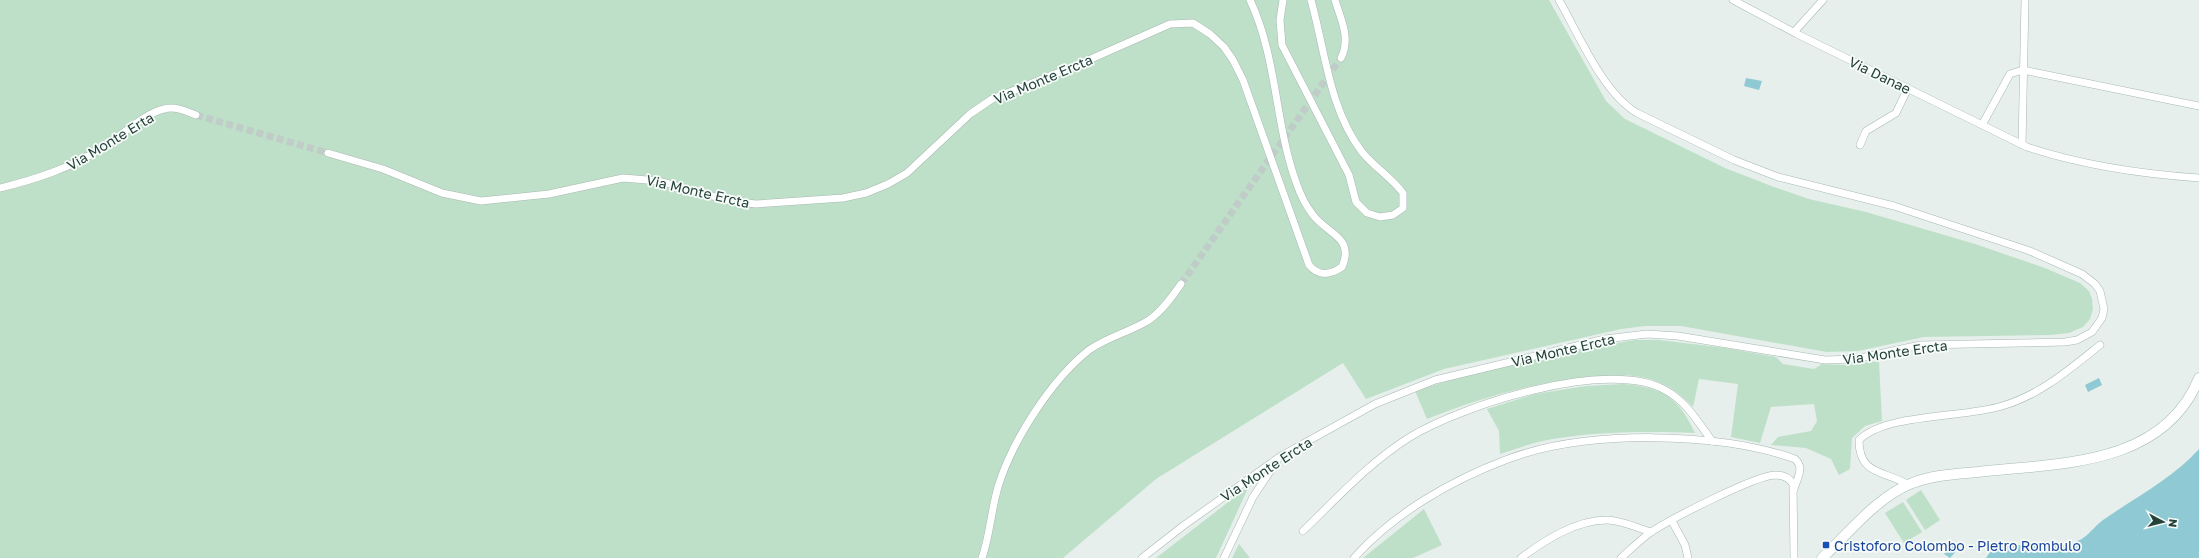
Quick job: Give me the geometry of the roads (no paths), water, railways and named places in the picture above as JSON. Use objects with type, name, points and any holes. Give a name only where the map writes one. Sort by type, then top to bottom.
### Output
[{"type":"main road","points":[[1822,558],[1877,506],[1909,484],[1944,475],[2094,458],[2127,449],[2148,438],[2173,418],[2187,401],[2199,378]]},
{"type":"street","name":"Via Monte Ercta","points":[[328,153],[383,169],[442,194],[481,201],[549,194],[623,178],[659,181],[730,201],[756,204],[843,198],[866,193],[888,184],[907,172],[970,114],[992,99],[1075,66],[1161,27],[1185,22],[1201,27],[1210,34],[1224,47],[1233,60],[1243,80],[1309,265],[1314,271],[1329,274],[1342,267],[1346,252],[1345,245],[1313,215],[1300,195],[1291,169],[1264,40],[1250,0]]},
{"type":"street","points":[[1284,0],[1280,20],[1282,45],[1349,174],[1356,202],[1361,209],[1374,216],[1393,215],[1403,208],[1402,193],[1362,152],[1345,123],[1332,86],[1310,0]]},
{"type":"street","points":[[1335,0],[1346,36],[1346,44],[1341,58]]},
{"type":"street","name":"Via Monte Ercta","points":[[1142,558],[1183,526],[1281,456],[1375,404],[1411,388],[1464,373],[1605,339],[1647,334],[1678,336],[1825,360],[1846,360],[1920,345],[2065,342],[2084,337],[2098,327],[2104,309],[2100,291],[2089,279],[2070,268],[2023,249],[1894,206],[1778,177],[1734,160],[1637,113],[1626,106],[1612,92],[1559,0]]},
{"type":"street","name":"Via Danae","points":[[1733,0],[1794,32],[2024,146],[2067,159],[2170,176],[2199,178]]},
{"type":"street","points":[[1794,32],[1823,0]]},
{"type":"street","points":[[2024,146],[2025,0]]},
{"type":"street","points":[[1982,125],[2010,74],[2024,70],[2199,106]]},
{"type":"street","points":[[1860,145],[1866,131],[1896,113],[1908,88]]},
{"type":"street","name":"Via Monte Erta","points":[[0,188],[64,170],[102,148],[138,123],[162,109],[181,109],[196,115]]},
{"type":"street","points":[[982,558],[987,545],[998,487],[1011,452],[1022,431],[1060,379],[1091,349],[1140,325],[1156,315],[1181,284]]},
{"type":"street","points":[[1909,484],[1895,476],[1878,473],[1865,465],[1859,453],[1859,440],[1867,432],[1876,428],[1905,422],[1971,414],[2011,403],[2042,389],[2100,345]]},
{"type":"street","points":[[1303,531],[1363,474],[1386,454],[1410,437],[1437,422],[1465,411],[1530,392],[1584,382],[1612,380],[1644,382],[1664,389],[1681,400],[1712,441]]},
{"type":"street","points":[[1354,558],[1383,531],[1437,492],[1509,458],[1540,449],[1581,442],[1664,438],[1712,441],[1746,446],[1795,459],[1800,463],[1800,470],[1794,489],[1794,558]]},
{"type":"street","points":[[1224,558],[1263,479],[1281,456]]},
{"type":"street","points":[[1621,558],[1651,532],[1727,493],[1773,475],[1784,476],[1790,479],[1794,489]]},
{"type":"street","points":[[1521,558],[1543,542],[1566,530],[1594,521],[1607,520],[1620,522],[1651,532]]},
{"type":"street","points":[[1672,520],[1685,545],[1688,558]]},
{"type":"water","points":[[1746,78],[1762,81],[1759,90],[1744,86]]},
{"type":"water","points":[[2099,378],[2102,385],[2088,392],[2085,385]]},
{"type":"water","points":[[2199,449],[2199,558],[1986,558],[1996,543],[2053,547],[2080,540],[2103,520],[2177,470]]},
{"type":"water","points":[[1952,544],[1958,549],[1950,558],[1944,554]]},
{"type":"tunnel","points":[[1181,284],[1341,58]]},
{"type":"tunnel","points":[[196,115],[328,153]]},
{"type":"place","name":"Cristoforo Colombo - Pietro Rombulo","points":[[1826,545]]}]
